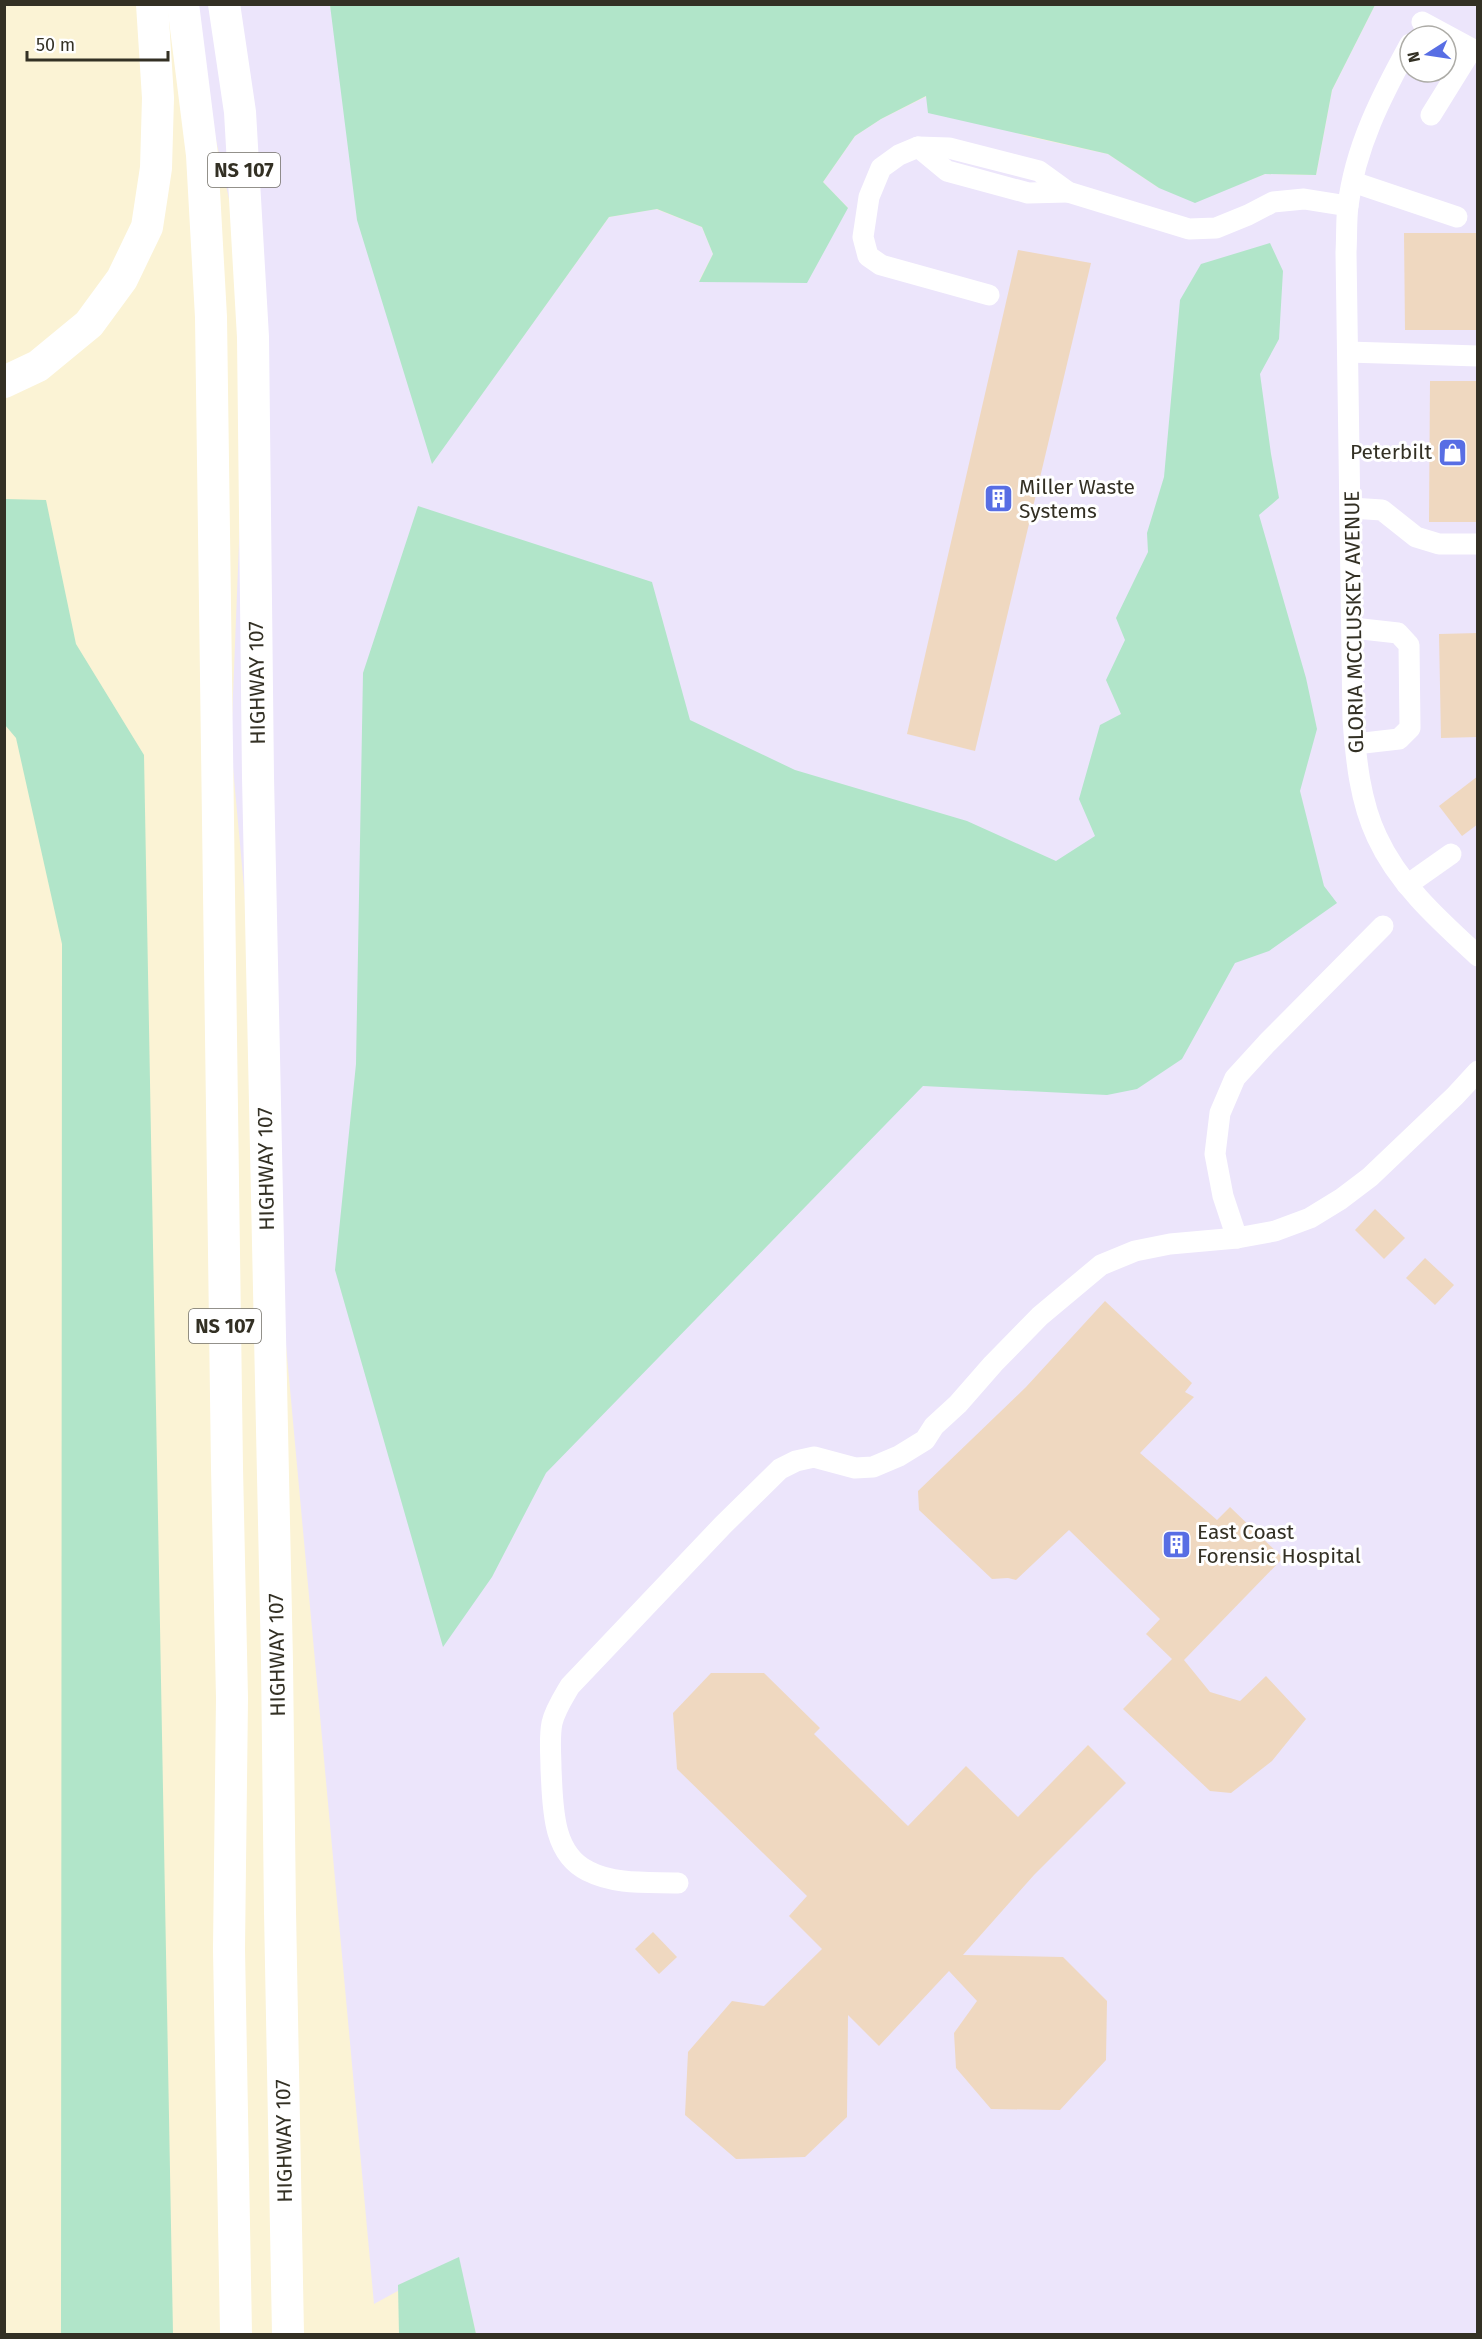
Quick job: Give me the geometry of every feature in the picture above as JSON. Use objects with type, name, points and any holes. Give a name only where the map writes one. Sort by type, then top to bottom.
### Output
[{"type":"highway","points":[[4,382],[38,366],[89,324],[122,279],[147,227],[157,157],[158,98],[152,4]]},
{"type":"highway","name":"HIGHWAY 107","points":[[183,4],[202,155],[212,317],[232,1698],[229,1949],[236,2334]]},
{"type":"highway","name":"HIGHWAY 107","points":[[224,4],[240,112],[253,337],[259,825],[277,1650],[288,2334]]},
{"type":"street","points":[[1422,21],[1475,49],[1431,115]]},
{"type":"street","name":"GLORIA MCCLUSKEY AVENUE","points":[[1398,67],[1364,139],[1348,206],[1346,252],[1355,744],[1362,789],[1377,837],[1391,862],[1407,885],[1444,925],[1478,956]]},
{"type":"street","points":[[989,295],[881,265],[868,256],[863,237],[869,197],[881,168],[898,155],[918,147],[947,171],[1028,193],[1068,192],[1189,229],[1216,228],[1273,202],[1304,199],[1348,206]]},
{"type":"street","points":[[1353,182],[1456,217]]},
{"type":"street","points":[[1348,352],[1478,356]]},
{"type":"street","points":[[1351,508],[1382,510],[1416,537],[1439,543],[1478,544]]},
{"type":"street","points":[[1353,628],[1398,633],[1408,645],[1410,728],[1399,739],[1355,744]]},
{"type":"street","points":[[1407,885],[1451,854]]},
{"type":"street","points":[[1237,1238],[1223,1196],[1215,1154],[1220,1113],[1235,1078],[1383,926]]},
{"type":"street","points":[[678,1883],[618,1881],[587,1871],[570,1857],[558,1834],[553,1812],[552,1723],[559,1703],[570,1686],[723,1525],[780,1469],[796,1461],[814,1457],[855,1468],[873,1467],[899,1456],[925,1440],[933,1426],[958,1404],[1040,1316],[1101,1265],[1135,1251],[1170,1244],[1237,1238],[1275,1231],[1311,1218],[1370,1177],[1478,1071]]},
{"type":"shaded area","points":[[186,5],[330,5],[432,463],[609,217],[656,209],[702,227],[713,254],[699,281],[848,208],[823,182],[855,136],[881,119],[927,96],[1026,136],[1108,154],[1159,188],[1245,182],[1265,174],[1316,175],[1332,90],[1375,5],[1477,5],[1477,2334],[476,2334],[458,2258],[374,2304],[231,746],[249,289]]},
{"type":"green space","points":[[330,4],[1375,5],[1332,90],[1316,175],[1265,174],[1195,203],[1159,188],[1108,154],[928,113],[926,96],[881,119],[855,136],[823,182],[848,208],[807,283],[699,282],[713,254],[702,227],[657,209],[609,217],[432,464],[357,220]]},
{"type":"green space","points":[[1270,243],[1283,271],[1279,339],[1260,374],[1279,498],[1259,515],[1306,678],[1317,729],[1300,791],[1324,886],[1337,903],[1269,951],[1235,963],[1182,1059],[1137,1089],[1107,1095],[923,1086],[546,1473],[492,1577],[443,1647],[335,1270],[356,1064],[363,673],[418,506],[652,582],[690,720],[795,770],[967,821],[1056,861],[1095,836],[1079,799],[1100,725],[1121,714],[1106,680],[1125,640],[1116,618],[1148,552],[1147,533],[1164,477],[1180,300],[1201,264]]},
{"type":"green space","points":[[5,499],[46,500],[76,644],[144,755],[173,2334],[61,2334],[62,944],[16,738],[5,725]]},
{"type":"green space","points":[[459,2257],[476,2334],[399,2334],[398,2285]]},
{"type":"building","points":[[1404,233],[1478,233],[1478,330],[1405,330]]},
{"type":"building","name":"Miller Waste Systems","points":[[1018,250],[1091,263],[975,751],[907,734]]},
{"type":"building","name":"Peterbilt","points":[[1430,381],[1478,381],[1478,522],[1429,522]]},
{"type":"building","points":[[1478,633],[1478,737],[1441,738],[1439,634]]},
{"type":"building","points":[[1478,776],[1478,824],[1462,836],[1439,806]]},
{"type":"building","points":[[1375,1209],[1405,1238],[1384,1259],[1355,1230]]},
{"type":"building","points":[[1425,1258],[1454,1285],[1435,1305],[1406,1278]]},
{"type":"building","name":"East Coast Forensic Hospital","points":[[1105,1301],[1192,1383],[1185,1392],[1194,1397],[1140,1453],[1217,1520],[1230,1507],[1283,1558],[1184,1660],[1210,1692],[1240,1701],[1266,1676],[1306,1719],[1272,1761],[1231,1793],[1210,1791],[1123,1709],[1172,1659],[1146,1634],[1160,1619],[1069,1530],[1016,1580],[992,1579],[919,1510],[918,1491],[1026,1387]]},
{"type":"building","points":[[711,1673],[764,1673],[820,1728],[814,1734],[908,1826],[966,1766],[1018,1817],[1088,1745],[1126,1783],[1034,1875],[963,1955],[1063,1957],[1107,2001],[1106,2060],[1060,2110],[991,2109],[956,2068],[954,2033],[977,2001],[949,1971],[879,2046],[848,2015],[847,2117],[805,2157],[736,2159],[685,2115],[688,2052],[732,2001],[764,2006],[822,1949],[789,1916],[807,1896],[677,1769],[673,1713]]},
{"type":"building","points":[[653,1932],[677,1957],[659,1974],[635,1949]]},
{"type":"place","name":"Peterbilt","points":[[1453,452]]},
{"type":"place","name":"Miller Waste Systems","points":[[998,499]]},
{"type":"place","name":"East Coast Forensic Hospital","points":[[1176,1544]]}]
